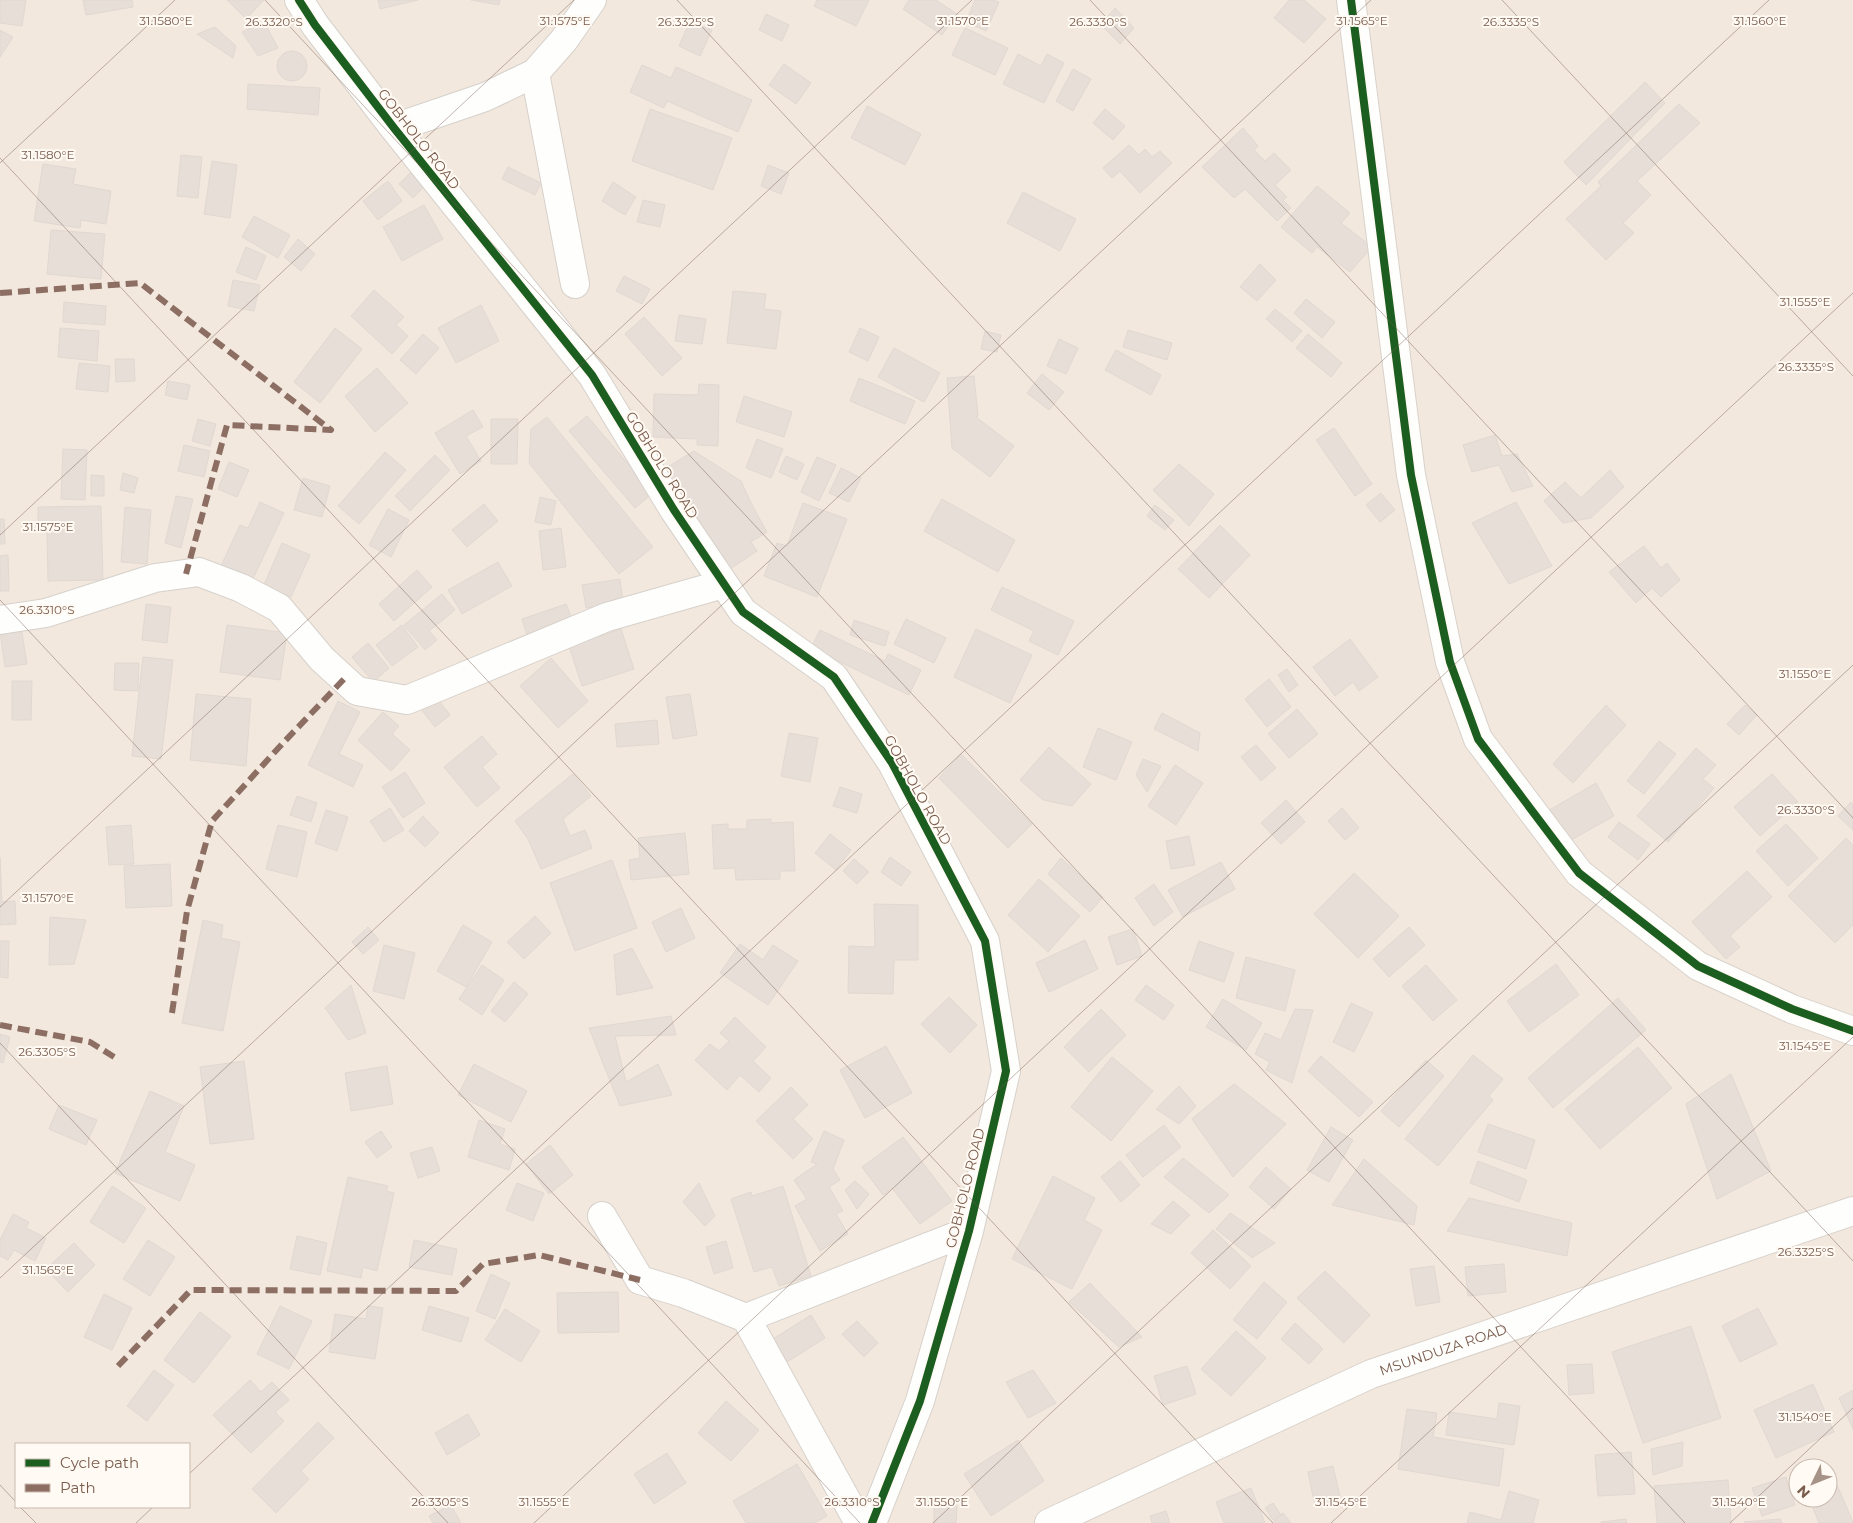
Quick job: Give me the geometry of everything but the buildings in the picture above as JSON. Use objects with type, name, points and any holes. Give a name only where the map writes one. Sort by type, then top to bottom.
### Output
[{"type":"street","name":"GOBHOLO ROAD","points":[[299,0],[315,25],[394,128],[592,375],[674,510],[743,612],[834,677],[892,763],[984,940],[1006,1071],[969,1231],[920,1401],[872,1523]]},
{"type":"street","points":[[394,128],[485,97],[535,74],[564,40],[592,0]]},
{"type":"street","points":[[1351,0],[1411,475],[1450,662],[1478,739],[1579,873],[1698,966],[1792,1009],[1853,1031]]},
{"type":"street","points":[[535,74],[575,284]]},
{"type":"street","points":[[0,620],[46,613],[155,578],[200,572],[242,588],[280,608],[322,659],[357,691],[407,700],[606,618],[723,584]]},
{"type":"street","name":"MSUNDUZA ROAD","points":[[1049,1523],[1371,1374],[1853,1211]]},
{"type":"street","points":[[602,1216],[640,1280],[683,1293],[746,1318],[859,1523]]},
{"type":"street","points":[[746,1318],[969,1231]]},
{"type":"shaded area","points":[[0,0],[1853,0],[1853,1523],[0,1523]]},
{"type":"marked path","points":[[0,293],[140,283],[331,430],[227,425],[186,574]]},
{"type":"marked path","points":[[172,1013],[187,911],[212,821],[344,679]]},
{"type":"marked path","points":[[0,1025],[90,1042],[119,1060]]},
{"type":"marked path","points":[[118,1366],[191,1290],[456,1291],[483,1264],[539,1255],[640,1280]]},
{"type":"cycle path","points":[[299,0],[315,25],[394,128],[592,375],[674,510],[743,612],[834,677],[892,763],[985,941],[1006,1071],[969,1231],[920,1401],[872,1523]]},
{"type":"cycle path","points":[[1351,0],[1411,475],[1450,662],[1478,739],[1579,873],[1698,966],[1792,1009],[1853,1031]]}]
